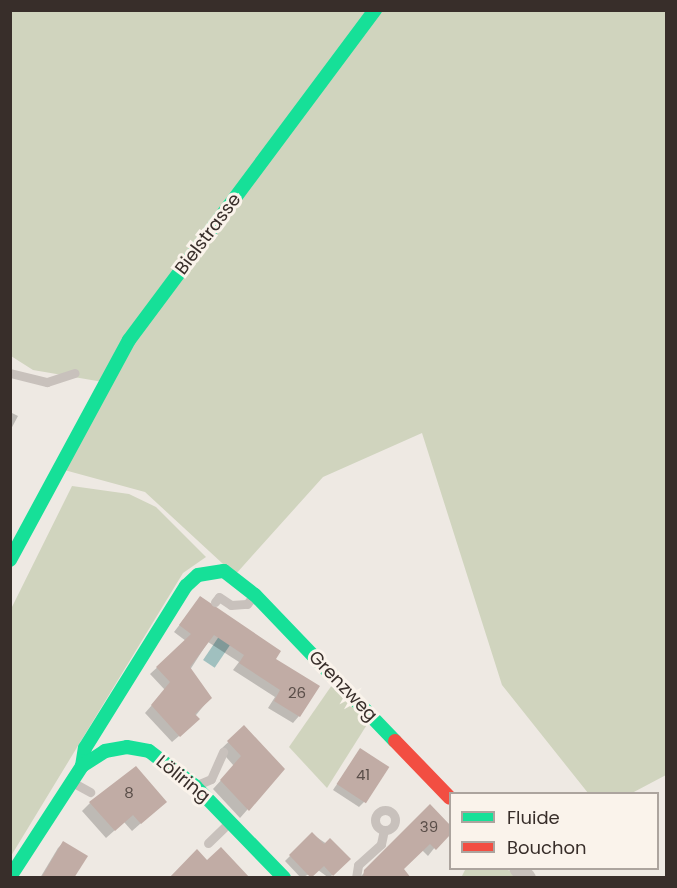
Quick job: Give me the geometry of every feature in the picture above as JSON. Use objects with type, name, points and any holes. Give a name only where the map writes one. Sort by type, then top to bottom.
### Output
[{"type":"street","name":"Bielstrasse","points":[[10,560],[57,468],[129,340],[375,10]]},
{"type":"street","name":"Grenzweg","points":[[82,766],[86,748],[186,586],[209,571],[235,575],[449,797]]},
{"type":"street","name":"Löliring","points":[[10,877],[70,781],[82,766],[105,751],[127,747],[149,751],[195,786],[284,878]]},
{"type":"lane","points":[[10,373],[46,382],[75,373]]},
{"type":"lane","points":[[215,602],[219,597],[231,605],[247,604],[255,595]]},
{"type":"lane","points":[[261,622],[269,610]]},
{"type":"lane","points":[[298,663],[306,648]]},
{"type":"lane","points":[[195,786],[211,779],[223,752]]},
{"type":"lane","points":[[70,781],[90,792]]},
{"type":"lane","points":[[208,843],[231,821]]},
{"type":"lane","points":[[356,878],[358,865],[381,844],[384,830]]},
{"type":"green space","points":[[10,11],[666,11],[666,775],[634,792],[587,792],[502,685],[422,433],[323,477],[235,575],[145,492],[57,468],[103,382],[33,370],[11,356]]},
{"type":"green space","points":[[72,486],[129,494],[156,507],[206,557],[183,573],[11,856],[10,611]]},
{"type":"green space","points":[[332,685],[368,723],[327,788],[289,747]]},
{"type":"green space","points":[[465,870],[508,870],[517,877],[461,878]]},
{"type":"water","points":[[226,626],[238,634],[215,668],[203,660]]},
{"type":"building","points":[[200,596],[281,651],[276,659],[320,686],[300,717],[274,701],[280,690],[239,663],[244,655],[214,635],[190,667],[212,698],[195,714],[200,719],[180,737],[151,705],[170,682],[156,667],[191,634],[179,625]]},
{"type":"building","points":[[244,725],[285,769],[249,811],[220,780],[241,756],[227,741]]},
{"type":"building","points":[[360,748],[389,767],[366,803],[337,784]]},
{"type":"building","points":[[136,766],[167,802],[141,824],[133,815],[115,831],[89,802]]},
{"type":"building","points":[[430,804],[449,824],[449,836],[436,850],[430,844],[404,869],[411,878],[363,878],[364,870]]},
{"type":"building","points":[[312,832],[324,844],[330,838],[351,859],[333,876],[324,866],[311,878],[289,855]]},
{"type":"building","points":[[63,841],[88,856],[74,878],[41,878]]},
{"type":"building","points":[[221,847],[250,878],[169,878],[197,849],[207,860]]},
{"type":"traffic: fast","points":[[10,560],[129,340],[375,10]]},
{"type":"traffic: fast","points":[[82,766],[85,748],[186,586],[198,575],[224,571],[255,595],[395,741]]},
{"type":"traffic: fast","points":[[10,877],[82,766],[105,751],[127,747],[149,751],[195,786],[284,878]]},
{"type":"traffic: jam","points":[[395,741],[449,797]]}]
